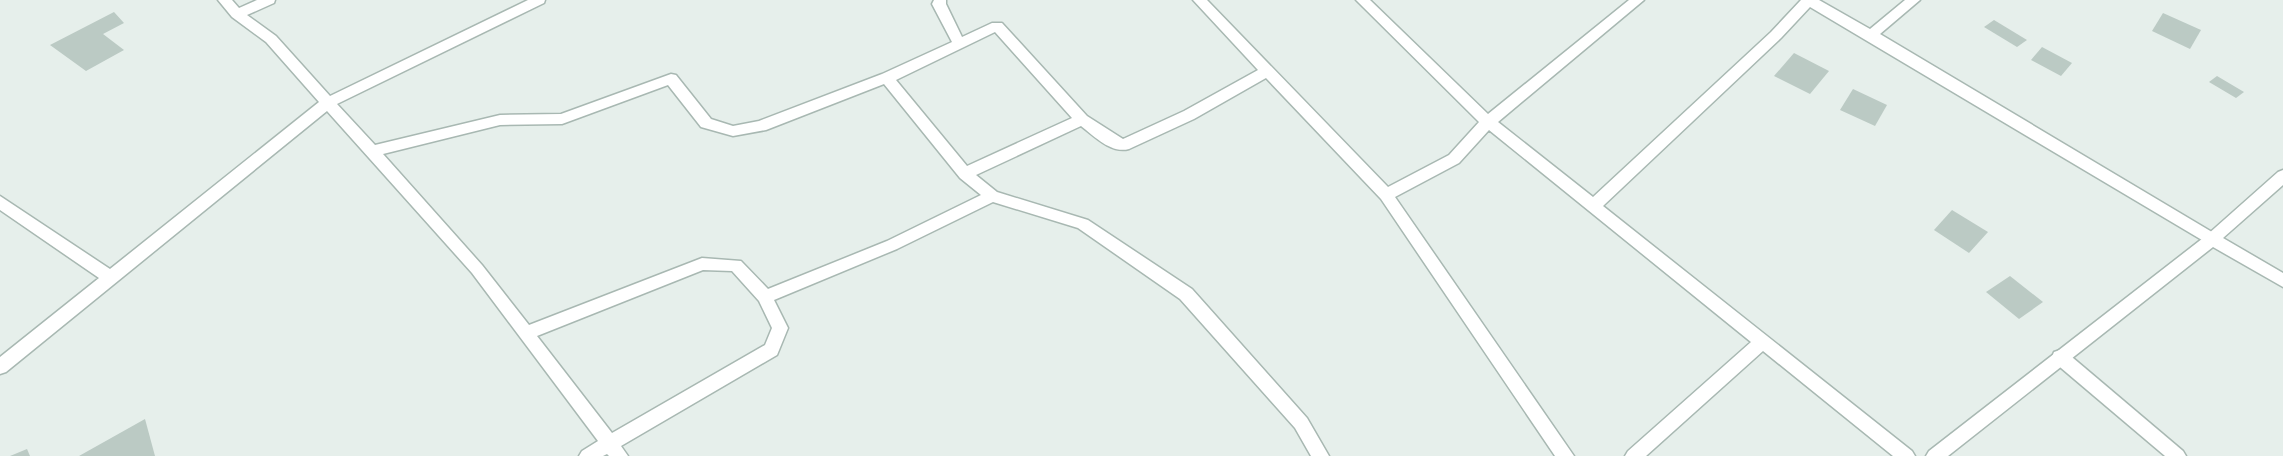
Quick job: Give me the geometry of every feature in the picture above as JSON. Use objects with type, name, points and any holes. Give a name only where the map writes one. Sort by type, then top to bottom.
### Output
[{"type":"street","points":[[224,0],[237,14],[272,39],[477,269],[615,450]]},
{"type":"street","points":[[237,14],[269,0]]},
{"type":"street","points":[[0,367],[329,102],[539,0]]},
{"type":"street","points":[[940,0],[939,4],[959,43]]},
{"type":"street","points":[[1199,0],[1386,196],[1565,456]]},
{"type":"street","points":[[1362,0],[1488,122],[1906,456]]},
{"type":"street","points":[[1386,196],[1454,159],[1488,122],[1637,0]]},
{"type":"street","points":[[1592,206],[1776,35],[1809,0],[1871,35],[2283,281]]},
{"type":"street","points":[[1871,35],[1914,0]]},
{"type":"street","points":[[373,151],[500,120],[562,119],[671,79],[706,123],[733,131],[762,126],[887,78],[997,26],[1082,120],[1116,144],[1124,145],[1189,115],[1267,71]]},
{"type":"street","points":[[887,78],[965,174],[992,196],[1084,224],[1186,294],[1301,423],[1320,456]]},
{"type":"street","points":[[965,174],[1014,148],[1082,120]]},
{"type":"street","points":[[1935,456],[2212,239],[2283,176]]},
{"type":"street","points":[[765,297],[892,245],[992,196]]},
{"type":"street","points":[[0,202],[111,278]]},
{"type":"street","points":[[526,333],[702,264],[736,265],[765,297],[780,328],[770,350],[615,450],[588,456]]},
{"type":"street","points":[[1634,456],[1762,342]]},
{"type":"street","points":[[2060,357],[2177,456]]},
{"type":"building","points":[[114,12],[124,23],[103,34],[124,50],[86,71],[50,45]]},
{"type":"building","points":[[2163,13],[2201,30],[2190,49],[2152,31]]},
{"type":"building","points":[[1994,20],[2027,40],[2017,47],[1984,27]]},
{"type":"building","points":[[2042,47],[2072,63],[2061,76],[2031,60]]},
{"type":"building","points":[[1794,53],[1829,71],[1810,94],[1774,76]]},
{"type":"building","points":[[2217,76],[2244,92],[2236,98],[2209,82]]},
{"type":"building","points":[[1853,89],[1887,105],[1875,126],[1840,110]]},
{"type":"building","points":[[1952,210],[1988,232],[1969,253],[1934,230]]},
{"type":"building","points":[[2010,276],[2043,302],[2019,319],[1986,292]]},
{"type":"building","points":[[145,419],[155,456],[79,456]]},
{"type":"building","points":[[27,449],[30,456],[10,456]]}]
